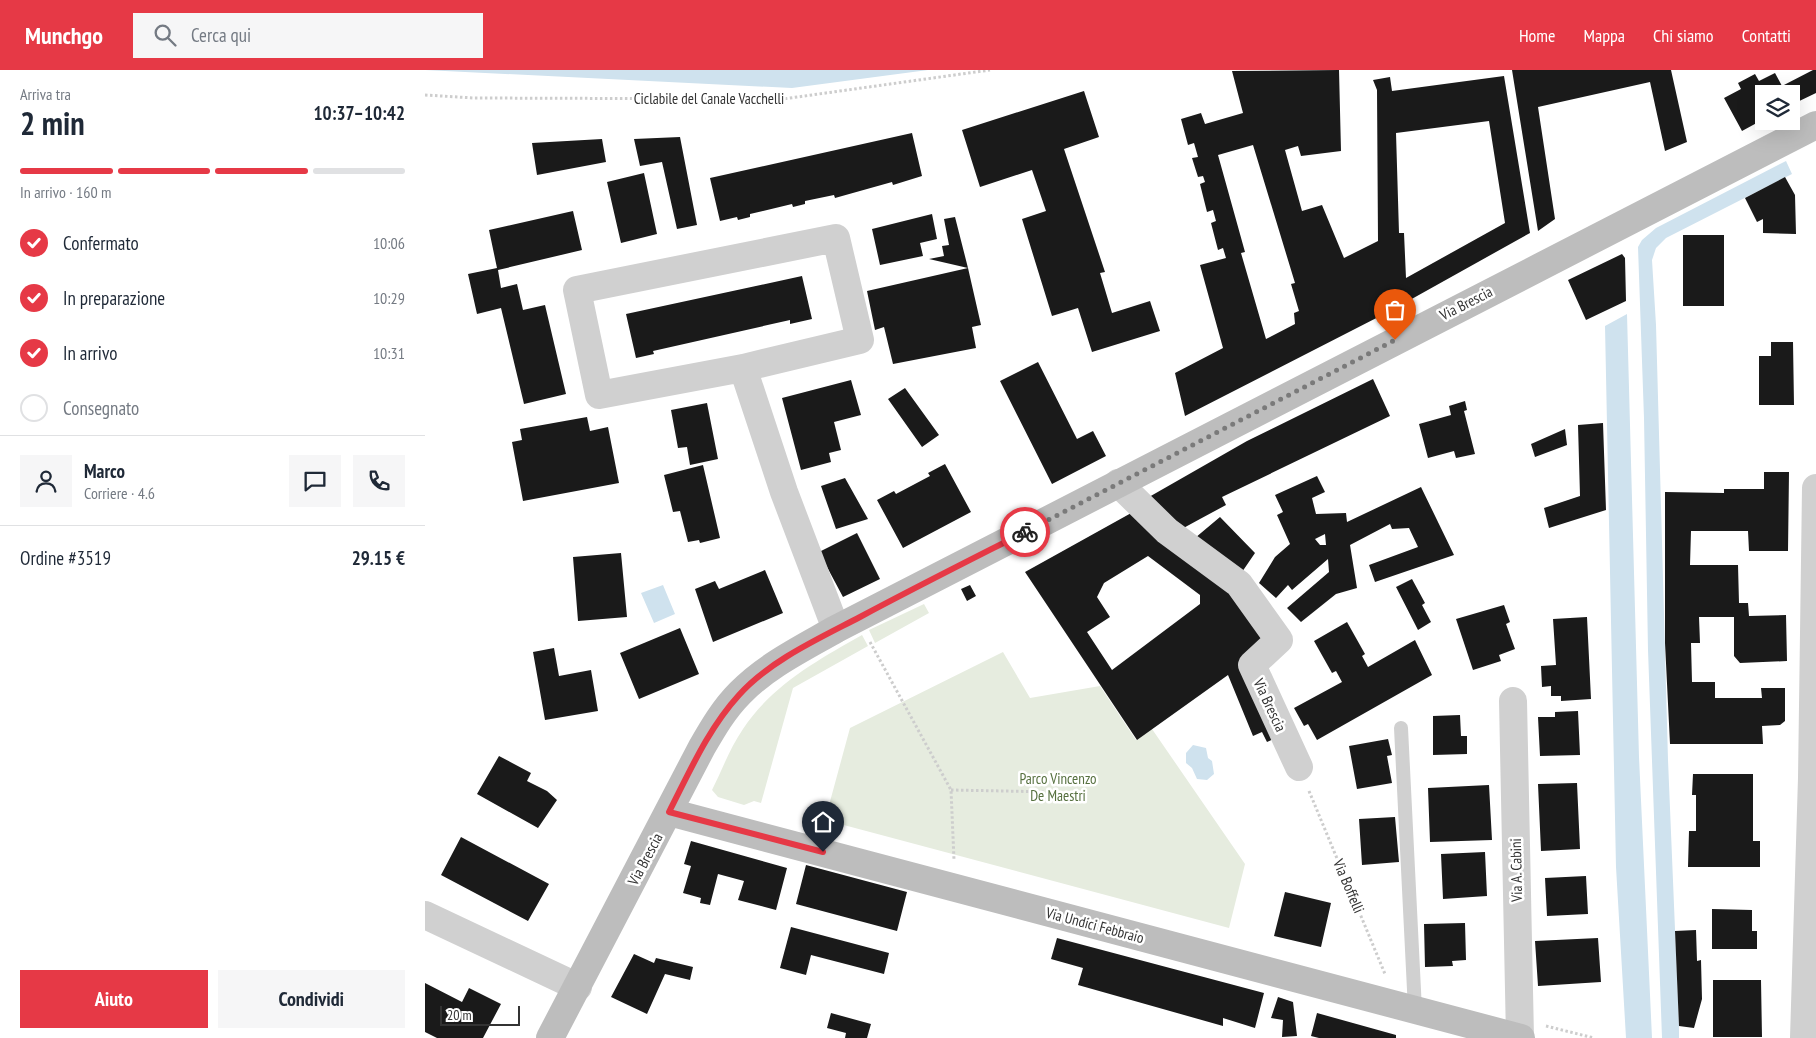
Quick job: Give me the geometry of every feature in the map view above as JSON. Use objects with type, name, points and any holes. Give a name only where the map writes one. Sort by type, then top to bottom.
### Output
[{"type":"street","name":"Via Brescia","points":[[551,1038],[702,747],[720,716],[740,693],[764,672],[846,624],[1816,125]]},
{"type":"street","points":[[836,238],[860,340],[743,368],[599,395],[577,290],[836,238]]},
{"type":"street","points":[[743,368],[784,492],[846,624]]},
{"type":"street","name":"Via Brescia","points":[[1118,483],[1167,530],[1239,584],[1279,640],[1251,665],[1299,767]]},
{"type":"street","points":[[1804,1038],[1814,730],[1816,488]]},
{"type":"street","name":"Via A. Cabini","points":[[1513,701],[1521,1038]]},
{"type":"street","name":"Via Undici Febbraio","points":[[669,812],[1521,1038]]},
{"type":"street","points":[[425,915],[578,987]]},
{"type":"lane","points":[[1401,728],[1407,1007]]},
{"type":"path","name":"Ciclabile del Canale Vacchelli","points":[[425,95],[474,98],[783,99],[990,70]]},
{"type":"path","points":[[846,624],[951,790],[954,860]]},
{"type":"path","name":"Via Boffelli","points":[[1299,767],[1407,1007]]},
{"type":"path","points":[[951,790],[1056,792]]},
{"type":"green space","points":[[924,604],[929,613],[875,643],[869,630]]},
{"type":"green space","points":[[862,635],[868,646],[793,688],[761,803],[754,801],[744,805],[718,797],[712,790],[734,744],[755,713],[768,699],[797,675]]},
{"type":"green space","name":"Parco Vincenzo De Maestri","points":[[1003,652],[1030,698],[1100,686],[1136,740],[1152,729],[1245,864],[1229,928],[825,820],[850,728]]},
{"type":"water","points":[[425,70],[928,70],[792,88]]},
{"type":"water","points":[[1786,161],[1792,174],[1666,238],[1656,248],[1652,260],[1656,325],[1668,760],[1679,1026],[1679,1038],[1662,1038],[1648,650],[1644,418],[1638,247],[1642,240],[1656,228]]},
{"type":"water","points":[[1627,314],[1639,757],[1652,1038],[1626,1038],[1616,867],[1605,326]]},
{"type":"water","points":[[663,585],[675,614],[654,623],[641,593]]},
{"type":"water","points":[[1193,745],[1206,748],[1208,758],[1212,761],[1214,774],[1207,780],[1197,779],[1192,768],[1186,763],[1186,753]]},
{"type":"building","points":[[1339,70],[1341,151],[1301,156],[1298,146],[1285,150],[1302,211],[1322,205],[1344,258],[1378,241],[1377,90],[1373,80],[1390,77],[1392,91],[1504,76],[1530,233],[1392,310],[1185,416],[1175,373],[1223,348],[1200,265],[1226,258],[1223,248],[1218,250],[1211,223],[1216,221],[1213,210],[1207,212],[1200,184],[1205,182],[1203,176],[1198,177],[1192,158],[1198,157],[1194,143],[1188,145],[1181,119],[1201,113],[1205,124],[1243,113],[1232,71]],"holes":[[[1489,121],[1505,223],[1406,278],[1404,233],[1399,233],[1396,133]],[[1253,145],[1295,283],[1291,284],[1299,311],[1294,313],[1295,324],[1266,339],[1241,253],[1245,252],[1218,155]]]},
{"type":"building","points":[[1512,70],[1671,70],[1687,142],[1665,151],[1650,82],[1538,107],[1555,219],[1538,231]]},
{"type":"building","points":[[1816,70],[1816,93],[1800,101],[1800,85],[1784,85]]},
{"type":"building","points":[[1775,73],[1781,85],[1755,85],[1755,124],[1742,131],[1724,98],[1741,89],[1738,83],[1755,74],[1759,81]]},
{"type":"building","points":[[1084,91],[1099,137],[1064,149],[1105,272],[1100,273],[1112,313],[1150,301],[1160,331],[1092,352],[1078,308],[1052,316],[1022,219],[1046,211],[1032,170],[980,187],[962,130]]},
{"type":"building","points":[[912,133],[922,176],[893,185],[892,182],[835,198],[834,195],[805,201],[805,204],[793,207],[792,204],[750,214],[750,217],[738,220],[737,217],[720,221],[710,178]]},
{"type":"building","points":[[680,137],[697,225],[677,229],[662,162],[640,166],[634,139]]},
{"type":"building","points":[[602,139],[606,162],[537,175],[532,143]]},
{"type":"building","points":[[644,173],[657,234],[621,243],[607,182]]},
{"type":"building","points":[[1785,177],[1795,195],[1796,234],[1763,233],[1763,219],[1757,222],[1745,198]]},
{"type":"building","points":[[573,211],[582,250],[498,270],[501,288],[517,284],[523,310],[545,305],[566,394],[524,404],[501,308],[477,314],[468,274],[497,268],[489,230]]},
{"type":"building","points":[[932,214],[937,239],[920,243],[923,256],[880,265],[872,229]]},
{"type":"building","points":[[955,217],[968,268],[929,259],[944,256],[942,246],[949,245],[944,219]]},
{"type":"building","points":[[1683,235],[1724,235],[1724,306],[1683,306]]},
{"type":"building","points":[[1622,254],[1625,258],[1626,301],[1586,320],[1568,280]]},
{"type":"building","points":[[968,268],[981,325],[972,327],[976,348],[893,364],[884,327],[875,330],[867,291]]},
{"type":"building","points":[[802,276],[812,319],[790,324],[790,320],[653,351],[654,354],[636,358],[626,314]]},
{"type":"building","points":[[1771,342],[1793,342],[1794,405],[1759,405],[1759,356],[1771,356]]},
{"type":"building","points":[[1038,362],[1077,439],[1093,431],[1106,456],[1052,484],[1000,381]]},
{"type":"building","points":[[1373,379],[1390,416],[1222,497],[1226,505],[1178,531],[1149,497],[1247,441]]},
{"type":"building","points":[[851,380],[861,415],[834,422],[841,450],[829,453],[831,462],[801,470],[782,398]]},
{"type":"building","points":[[905,388],[939,435],[922,447],[888,399]]},
{"type":"building","points":[[1465,401],[1467,410],[1464,411],[1475,454],[1456,458],[1454,451],[1428,458],[1419,424],[1451,415],[1449,406]]},
{"type":"building","points":[[707,403],[718,459],[690,465],[687,447],[678,448],[671,410]]},
{"type":"building","points":[[587,417],[590,431],[608,427],[619,483],[523,501],[512,442],[522,440],[520,429]]},
{"type":"building","points":[[1603,423],[1606,510],[1549,528],[1544,508],[1580,496],[1578,425]]},
{"type":"building","points":[[1565,429],[1567,445],[1535,457],[1531,444]]},
{"type":"building","points":[[945,464],[971,512],[903,548],[877,500],[894,491],[896,494],[930,476],[928,473]]},
{"type":"building","points":[[703,465],[720,538],[700,543],[699,540],[688,542],[680,511],[673,512],[664,475]]},
{"type":"building","points":[[1764,472],[1789,472],[1788,551],[1749,551],[1748,531],[1691,531],[1690,565],[1738,565],[1739,603],[1748,603],[1749,616],[1786,615],[1787,661],[1740,663],[1734,656],[1734,617],[1699,617],[1700,643],[1691,643],[1692,682],[1715,682],[1715,698],[1762,698],[1761,688],[1785,688],[1785,721],[1780,725],[1762,726],[1763,744],[1670,744],[1665,643],[1665,492],[1724,493],[1724,489],[1764,489]]},
{"type":"building","points":[[1317,476],[1325,492],[1312,498],[1316,514],[1346,513],[1347,522],[1421,487],[1454,555],[1375,582],[1369,565],[1418,547],[1409,528],[1392,529],[1390,524],[1350,545],[1357,588],[1336,594],[1301,622],[1287,608],[1329,572],[1328,559],[1292,590],[1288,585],[1276,598],[1259,583],[1275,557],[1290,544],[1277,515],[1283,512],[1275,495]],"holes":[[[1325,534],[1326,545],[1320,545],[1315,539]]]},
{"type":"building","points":[[845,478],[868,519],[836,529],[821,486]]},
{"type":"building","points":[[1133,512],[1219,580],[1268,641],[1249,656],[1280,736],[1267,742],[1262,732],[1253,736],[1228,675],[1137,740],[1025,572]],"holes":[[[1148,556],[1200,595],[1200,604],[1112,670],[1087,632],[1110,617],[1097,597],[1104,583]]]},
{"type":"building","points":[[1220,517],[1255,553],[1242,572],[1195,538]]},
{"type":"building","points":[[857,533],[880,579],[843,597],[819,552]]},
{"type":"building","points":[[621,553],[627,617],[578,621],[573,557]]},
{"type":"building","points":[[765,570],[783,613],[713,642],[695,589],[715,581],[719,589]]},
{"type":"building","points":[[1412,579],[1425,603],[1422,605],[1431,622],[1418,630],[1396,587]]},
{"type":"building","points":[[970,585],[976,596],[967,601],[961,589]]},
{"type":"building","points":[[1504,605],[1510,622],[1506,624],[1515,649],[1499,655],[1501,661],[1473,670],[1456,619]]},
{"type":"building","points":[[1587,617],[1591,699],[1561,701],[1561,696],[1551,696],[1551,686],[1542,687],[1541,666],[1556,665],[1553,619]]},
{"type":"building","points":[[1347,622],[1365,654],[1362,656],[1368,667],[1415,640],[1432,675],[1317,740],[1308,724],[1304,726],[1294,708],[1342,682],[1336,671],[1332,673],[1314,641]]},
{"type":"building","points":[[680,628],[699,674],[639,699],[620,653]]},
{"type":"building","points":[[554,648],[559,676],[591,670],[598,711],[545,720],[533,652]]},
{"type":"building","points":[[1578,711],[1580,755],[1540,756],[1538,717],[1555,717],[1555,712]]},
{"type":"building","points":[[1460,715],[1461,736],[1467,736],[1467,754],[1433,755],[1433,716]]},
{"type":"building","points":[[1388,739],[1392,755],[1387,756],[1392,783],[1357,789],[1349,746]]},
{"type":"building","points":[[499,756],[531,773],[527,781],[547,791],[557,800],[538,828],[477,794]]},
{"type":"building","points":[[1693,774],[1753,774],[1753,841],[1760,841],[1760,867],[1688,867],[1689,831],[1696,831],[1696,795],[1692,795]]},
{"type":"building","points":[[1577,783],[1580,849],[1541,851],[1538,784]]},
{"type":"building","points":[[1489,785],[1492,840],[1430,842],[1428,788]]},
{"type":"building","points":[[1395,817],[1399,862],[1362,865],[1359,819]]},
{"type":"building","points":[[461,837],[549,884],[528,921],[441,875]]},
{"type":"building","points":[[691,841],[787,868],[776,910],[738,900],[744,881],[718,874],[710,905],[700,903],[701,898],[683,893],[691,866],[684,864]]},
{"type":"building","points":[[1485,852],[1487,896],[1443,899],[1441,854]]},
{"type":"building","points":[[806,865],[907,892],[897,931],[796,904]]},
{"type":"building","points":[[1586,876],[1588,914],[1547,916],[1545,878]]},
{"type":"building","points":[[1285,892],[1331,903],[1321,947],[1274,936]]},
{"type":"building","points":[[1712,909],[1752,910],[1752,931],[1757,931],[1757,949],[1712,949]]},
{"type":"building","points":[[1465,923],[1466,960],[1452,961],[1453,966],[1425,967],[1424,924]]},
{"type":"building","points":[[791,927],[889,953],[884,974],[811,955],[806,975],[780,968]]},
{"type":"building","points":[[1696,930],[1697,961],[1701,960],[1702,999],[1694,1028],[1679,1026],[1675,931]]},
{"type":"building","points":[[1057,938],[1264,993],[1255,1028],[1223,1018],[1223,1026],[1078,985],[1083,968],[1051,959]]},
{"type":"building","points":[[1598,938],[1601,982],[1538,986],[1535,941]]},
{"type":"building","points":[[634,954],[654,963],[656,958],[693,967],[690,980],[665,974],[647,1014],[611,997]]},
{"type":"building","points":[[1713,980],[1761,980],[1762,1037],[1713,1037]]},
{"type":"building","points":[[425,983],[462,1002],[469,988],[501,1004],[483,1038],[437,1038],[425,1032]]},
{"type":"building","points":[[1278,997],[1293,1002],[1297,1036],[1282,1037],[1283,1020],[1271,1018]]},
{"type":"building","points":[[831,1013],[871,1024],[867,1038],[845,1038],[846,1033],[827,1028]]},
{"type":"building","points":[[1317,1013],[1396,1035],[1396,1038],[1319,1038],[1311,1036]]},
{"type":"way so far","points":[[1025,532],[1395,340]]},
{"type":"route","points":[[823,852],[669,812],[720,716],[740,693],[764,672],[797,652],[836,629],[1025,532]]}]
